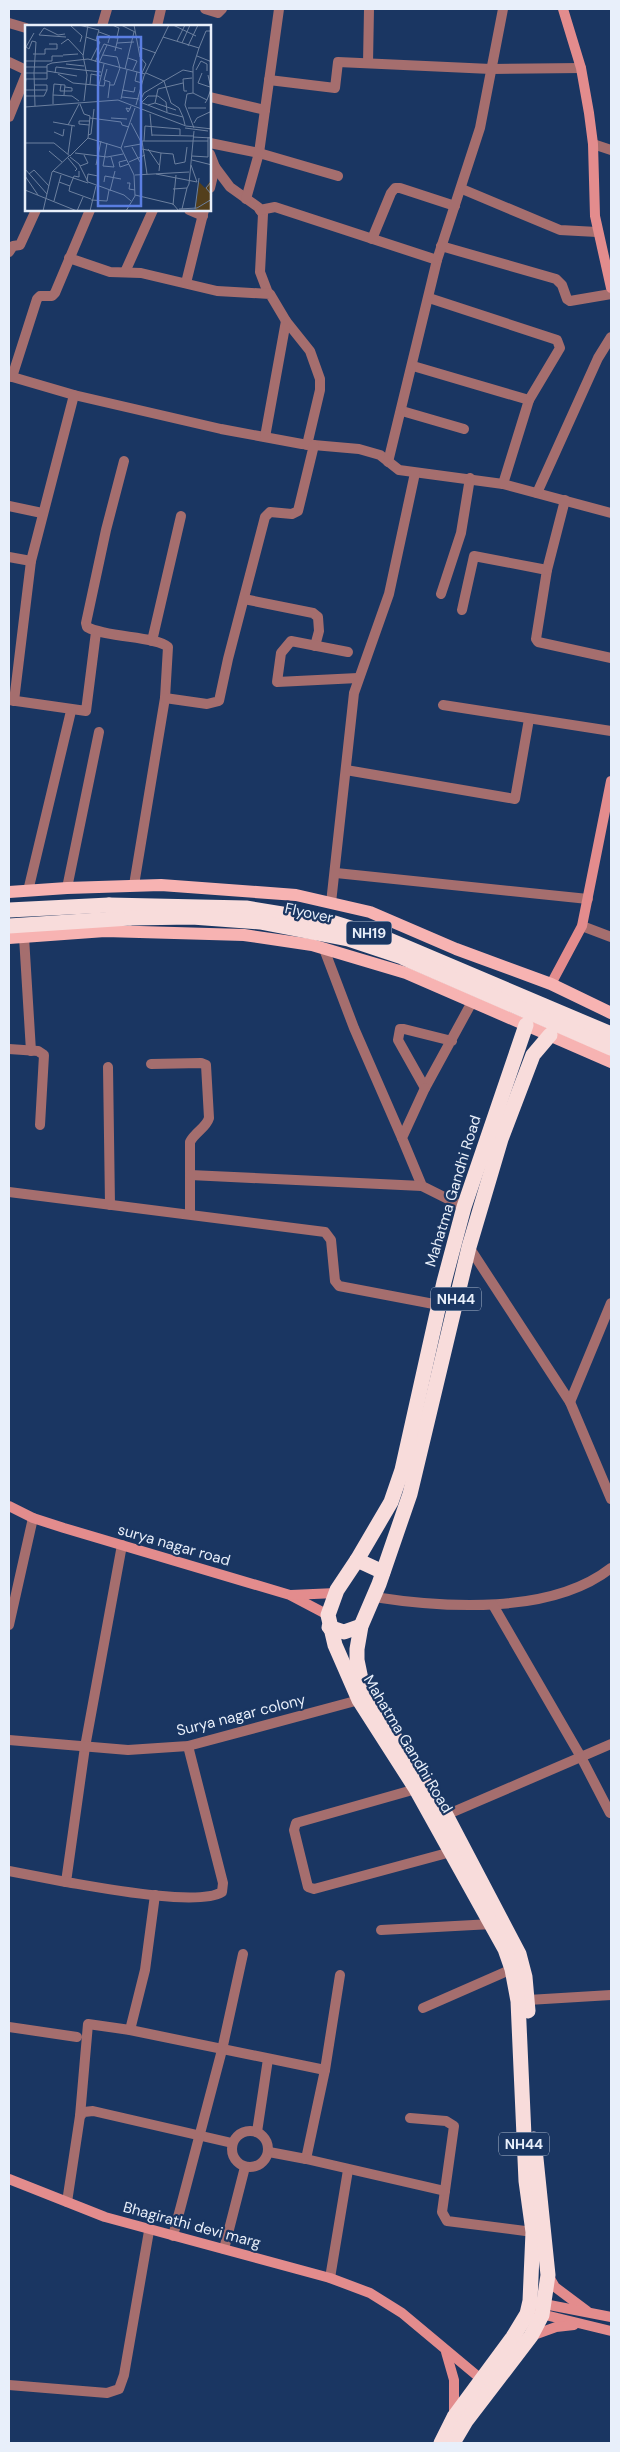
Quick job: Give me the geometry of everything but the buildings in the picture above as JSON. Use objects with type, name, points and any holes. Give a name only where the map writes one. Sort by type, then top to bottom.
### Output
[{"type":"highway","name":"Flyover","points":[[9,910],[109,905],[213,905],[246,908],[331,922],[389,940],[611,1034]]},
{"type":"highway","name":"Flyover","points":[[9,926],[130,918],[192,917],[260,922],[348,939],[402,957],[611,1048]]},
{"type":"highway","name":"Mahatma Gandhi Road","points":[[441,2443],[454,2417],[536,2308],[533,2232],[526,2180],[518,2001],[512,1969],[492,1924],[416,1789],[359,1700],[329,1621],[336,1593],[391,1502],[402,1470],[439,1305],[464,1208],[526,1025]]},
{"type":"highway","name":"Mahatma Gandhi Road","points":[[453,2443],[466,2421],[531,2336],[536,2308],[548,2275],[533,2130],[528,2000],[519,1954],[446,1815],[363,1689],[356,1660],[361,1626],[374,1597],[410,1494],[469,1248],[515,1100],[533,1055],[550,1035]]},
{"type":"highway","points":[[357,1560],[383,1572]]},
{"type":"highway","points":[[329,1621],[344,1632],[361,1626]]},
{"type":"main road","points":[[9,892],[161,885],[296,895],[370,912],[456,949],[551,984],[611,1012]]},
{"type":"main road","points":[[9,938],[105,931],[244,935],[324,949],[406,973],[611,1062]]},
{"type":"main road","points":[[489,1009],[510,969]]},
{"type":"main road","points":[[580,1048],[598,1006]]},
{"type":"street","points":[[102,25],[107,9]]},
{"type":"street","points":[[157,25],[161,9]]},
{"type":"street","points":[[206,9],[218,13],[222,9]]},
{"type":"street","points":[[246,199],[260,153],[279,9]]},
{"type":"street","points":[[368,63],[369,9]]},
{"type":"street","points":[[388,462],[413,366],[437,260],[478,135],[503,9]]},
{"type":"street","points":[[563,9],[581,68],[593,144],[597,232],[611,288]]},
{"type":"street","points":[[9,24],[25,28]]},
{"type":"street","points":[[9,62],[25,70]]},
{"type":"street","points":[[270,80],[335,88],[338,62],[492,70],[581,68]]},
{"type":"street","points":[[9,117],[25,77]]},
{"type":"street","points":[[211,97],[265,110]]},
{"type":"street","points":[[211,143],[260,153],[338,176]]},
{"type":"street","points":[[593,144],[611,150]]},
{"type":"street","points":[[165,698],[207,704],[219,701],[265,518],[270,512],[292,514],[298,512],[311,445],[320,382],[310,351],[286,321],[268,293],[260,272],[263,216],[260,210],[230,187],[215,167],[211,157]]},
{"type":"street","points":[[211,184],[215,167]]},
{"type":"street","points":[[372,239],[391,193],[395,188],[456,206]]},
{"type":"street","points":[[462,188],[560,230],[597,232]]},
{"type":"street","points":[[260,210],[275,207],[437,260]]},
{"type":"street","points":[[9,252],[13,246],[20,245],[36,211]]},
{"type":"street","points":[[90,211],[55,294],[52,296],[41,296],[38,299],[10,377],[74,395],[265,438],[311,445],[359,449],[380,455],[399,470],[470,478],[503,484],[611,513]]},
{"type":"street","points":[[124,272],[153,211]]},
{"type":"street","points":[[186,283],[203,213]]},
{"type":"street","points":[[441,246],[556,279],[562,285],[567,300],[570,301],[611,294]]},
{"type":"street","points":[[69,258],[103,270],[141,273],[227,293],[268,293]]},
{"type":"street","points":[[429,298],[557,340],[560,348],[529,400],[503,484]]},
{"type":"street","points":[[265,438],[286,321]]},
{"type":"street","points":[[537,493],[598,358],[611,337]]},
{"type":"street","points":[[413,366],[529,400]]},
{"type":"street","points":[[74,395],[31,561],[11,700],[71,711],[86,710],[96,632]]},
{"type":"street","points":[[402,411],[464,429]]},
{"type":"street","points":[[124,461],[106,530],[86,623],[87,627],[96,632],[152,642],[168,647],[165,698],[134,886]]},
{"type":"street","points":[[331,903],[336,873],[352,702],[358,678],[388,594],[415,473]]},
{"type":"street","points":[[441,594],[460,533],[470,478]]},
{"type":"street","points":[[565,500],[547,570],[537,641],[611,658]]},
{"type":"street","points":[[9,506],[42,513]]},
{"type":"street","points":[[152,642],[181,516]]},
{"type":"street","points":[[462,610],[474,556],[547,570]]},
{"type":"street","points":[[9,557],[31,561]]},
{"type":"street","points":[[244,599],[313,613],[318,617],[319,631],[315,646]]},
{"type":"street","points":[[348,652],[291,641],[281,653],[277,682],[358,678]]},
{"type":"street","points":[[443,705],[611,730]]},
{"type":"street","points":[[28,891],[71,711]]},
{"type":"street","points":[[346,770],[515,799],[529,719]]},
{"type":"street","points":[[67,888],[99,732]]},
{"type":"street","points":[[551,984],[582,926],[611,781]]},
{"type":"street","points":[[336,873],[588,899]]},
{"type":"street","points":[[582,926],[611,935]]},
{"type":"street","points":[[24,937],[31,1051]]},
{"type":"street","points":[[324,949],[354,1028],[422,1186]]},
{"type":"street","points":[[402,1138],[426,1088],[472,1002]]},
{"type":"street","points":[[426,1088],[398,1040],[398,1031],[404,1029],[414,1030],[452,1041]]},
{"type":"street","points":[[9,1049],[43,1053],[45,1058],[40,1125]]},
{"type":"street","points":[[151,1064],[201,1063],[206,1065],[209,1118],[206,1125],[194,1134],[190,1142],[190,1214]]},
{"type":"street","points":[[108,1067],[110,1205]]},
{"type":"street","points":[[190,1174],[422,1186],[464,1208]]},
{"type":"street","points":[[9,1192],[324,1232],[331,1240],[335,1281],[339,1286],[439,1305]]},
{"type":"street","points":[[469,1248],[570,1402],[611,1499]]},
{"type":"street","points":[[570,1402],[611,1303]]},
{"type":"street","name":"surya nagar road","points":[[9,1506],[33,1518],[290,1595],[329,1621]]},
{"type":"street","points":[[9,1625],[10,1608],[33,1518]]},
{"type":"street","points":[[66,1882],[85,1747],[122,1545]]},
{"type":"street","points":[[374,1597],[415,1603],[493,1605],[550,1595],[582,1585],[611,1568]]},
{"type":"street","points":[[290,1595],[336,1593]]},
{"type":"street","points":[[493,1605],[581,1757],[610,1813]]},
{"type":"street","name":"Surya nagar colony","points":[[9,1740],[128,1750],[188,1746],[359,1700]]},
{"type":"street","points":[[446,1815],[611,1744]]},
{"type":"street","points":[[9,1871],[66,1882],[155,1895],[208,1897],[219,1894],[223,1888],[188,1746]]},
{"type":"street","points":[[416,1789],[296,1823],[294,1830],[308,1887],[314,1889],[451,1852]]},
{"type":"street","points":[[130,2030],[145,1970],[155,1895]]},
{"type":"street","points":[[381,1930],[492,1924]]},
{"type":"street","points":[[173,2236],[222,2050],[244,1954]]},
{"type":"street","points":[[423,2008],[512,1969]]},
{"type":"street","points":[[306,2159],[326,2070],[340,1975]]},
{"type":"street","points":[[528,2000],[611,1995]]},
{"type":"street","points":[[67,2202],[80,2116],[88,2024],[130,2030],[326,2070]]},
{"type":"street","points":[[9,2027],[77,2037]]},
{"type":"street","points":[[257,2132],[268,2059]]},
{"type":"street","points":[[80,2116],[84,2112],[93,2111],[199,2137],[232,2143]]},
{"type":"street","points":[[410,2118],[446,2120],[454,2124],[442,2212],[447,2221],[533,2232]]},
{"type":"street","points":[[251,2130],[257,2132],[266,2140],[269,2152],[263,2163],[257,2166],[245,2167],[235,2160],[231,2149],[232,2143],[240,2134],[251,2130]]},
{"type":"street","points":[[269,2152],[445,2191]]},
{"type":"street","points":[[224,2249],[245,2167]]},
{"type":"street","points":[[330,2278],[348,2170]]},
{"type":"street","name":"Bhagirathi devi marg","points":[[9,2179],[105,2217],[149,2231],[330,2278],[370,2293],[395,2307],[481,2379]]},
{"type":"street","points":[[9,2385],[108,2393],[119,2389],[124,2375],[149,2231]]},
{"type":"street","points":[[548,2275],[555,2286],[588,2312]]},
{"type":"street","points":[[536,2308],[588,2312],[611,2317]]},
{"type":"street","points":[[536,2308],[582,2324],[611,2331]]},
{"type":"street","points":[[531,2336],[556,2327],[582,2324]]},
{"type":"street","points":[[444,2349],[454,2380],[454,2417]]}]
